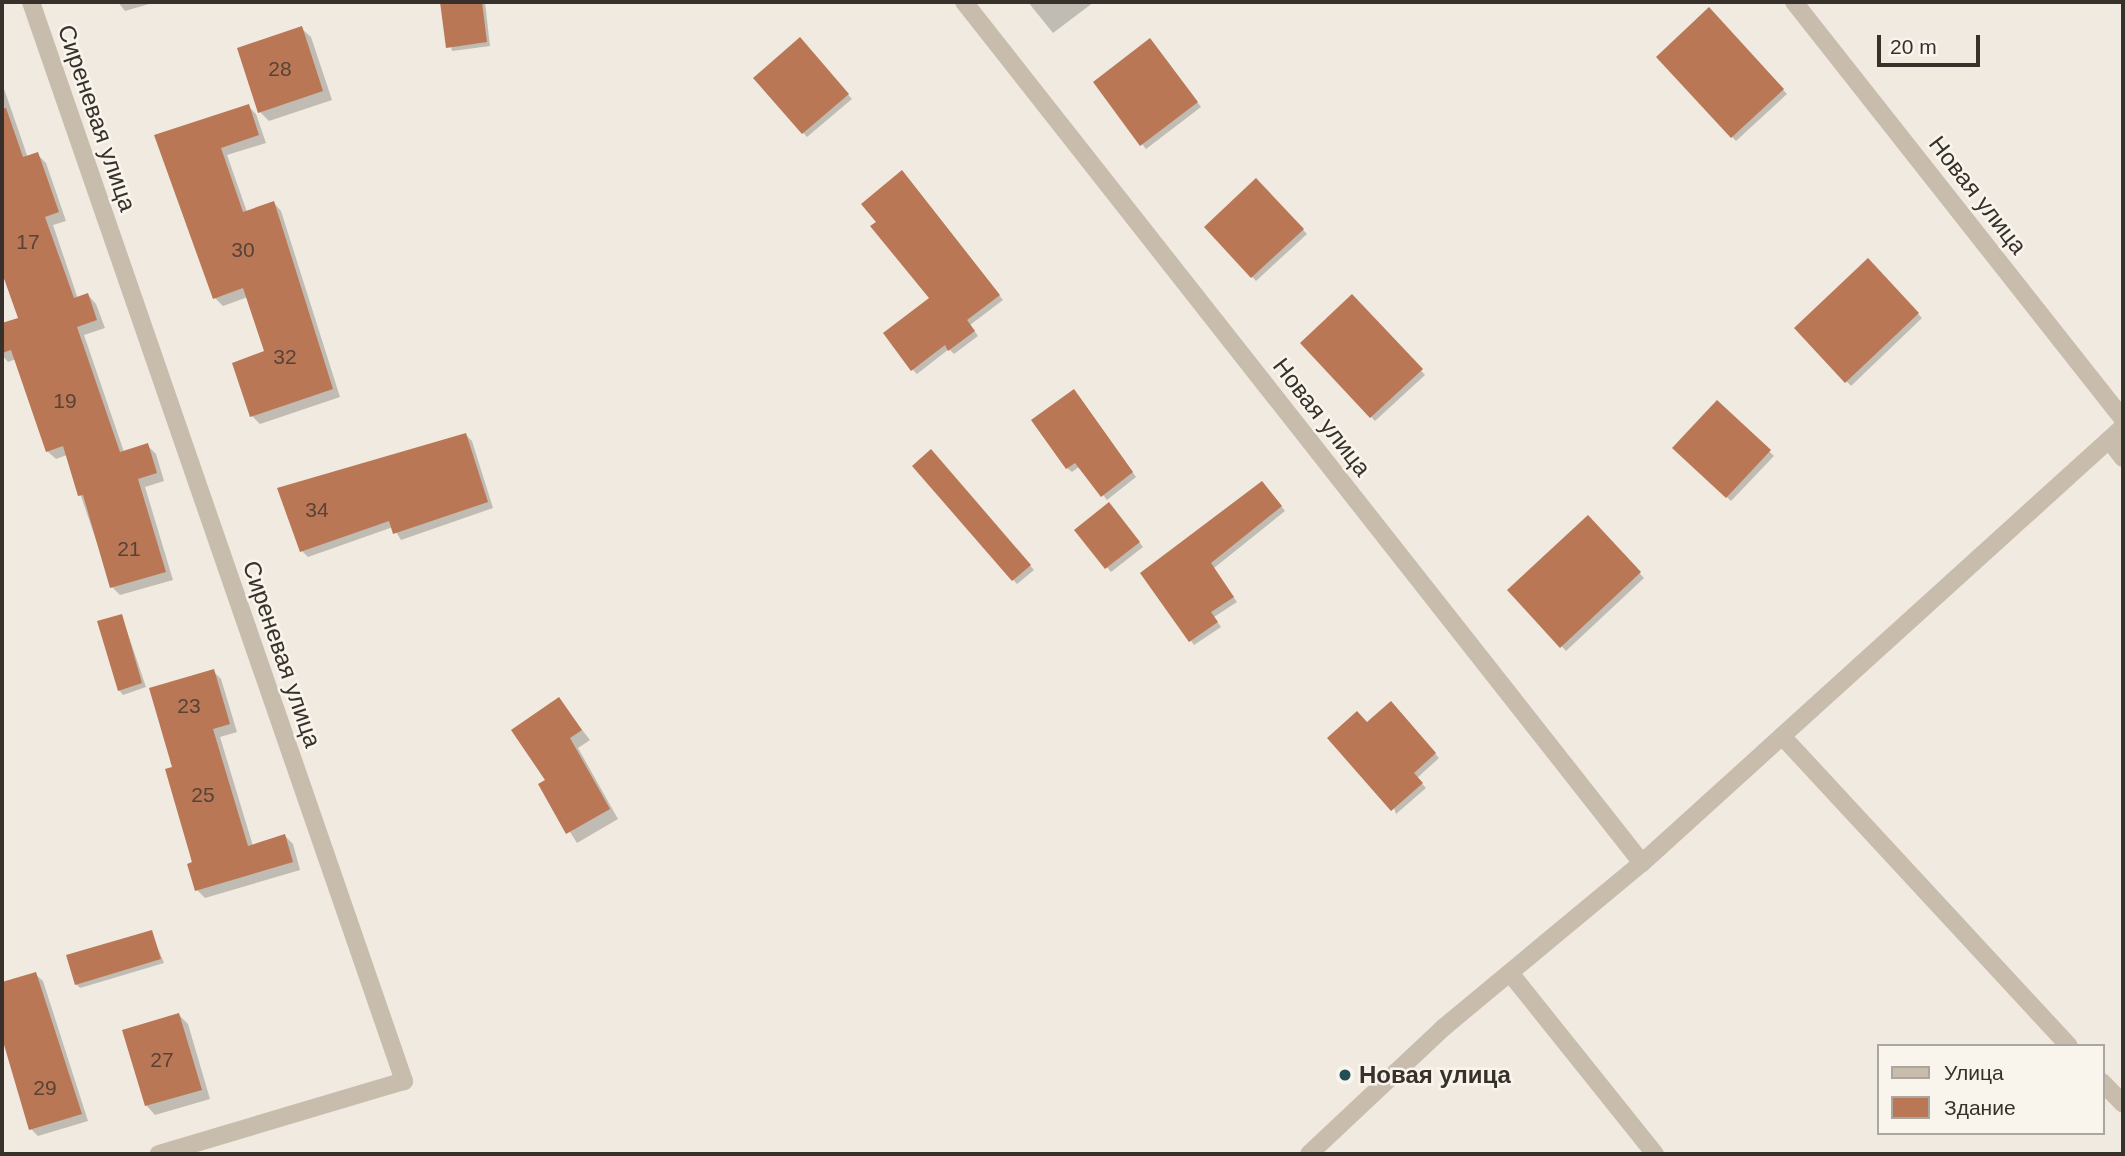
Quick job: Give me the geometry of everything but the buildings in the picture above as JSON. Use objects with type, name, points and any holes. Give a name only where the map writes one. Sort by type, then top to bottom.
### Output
[{"type":"street","name":"Сиреневая улица","points":[[31,2],[404,1081],[159,1154]]},
{"type":"street","name":"Новая улица","points":[[964,2],[1642,863]]},
{"type":"street","name":"Новая улица","points":[[1794,2],[2123,419]]},
{"type":"street","points":[[1309,1154],[1443,1028],[1642,863],[2123,427]]},
{"type":"street","points":[[2109,440],[2123,457]]},
{"type":"street","points":[[1782,736],[2067,1044]]},
{"type":"street","points":[[1510,973],[1655,1154]]},
{"type":"street","points":[[2104,1084],[2123,1104]]},
{"type":"place","name":"Новая улица","points":[[1345,1075]]}]
